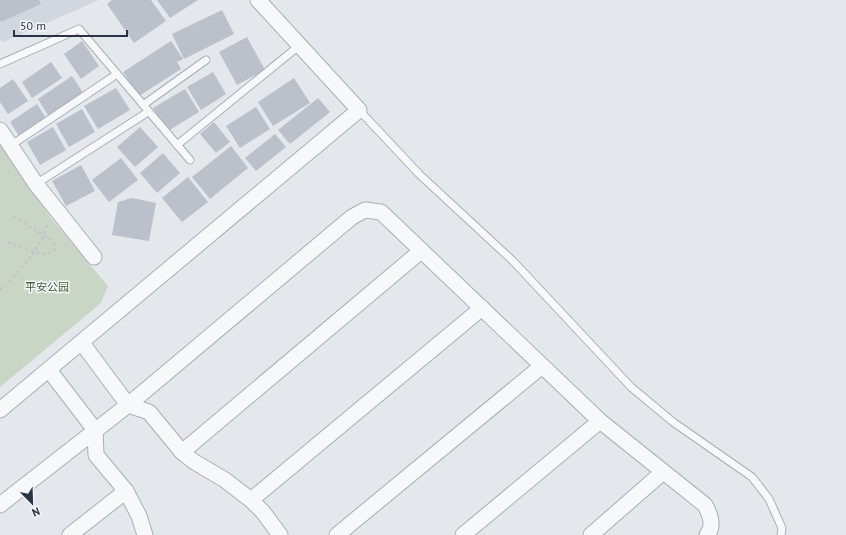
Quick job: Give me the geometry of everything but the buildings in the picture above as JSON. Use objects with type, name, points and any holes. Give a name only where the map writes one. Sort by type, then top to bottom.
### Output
[{"type":"street","points":[[0,410],[359,110],[258,0]]},
{"type":"street","points":[[0,130],[36,184],[94,257]]},
{"type":"street","points":[[0,505],[128,405],[352,217],[365,210],[381,212],[600,421],[705,505],[712,517],[709,533],[706,535]]},
{"type":"street","points":[[182,452],[421,250]]},
{"type":"street","points":[[251,500],[482,308]]},
{"type":"street","points":[[82,343],[128,405],[149,412],[182,452],[193,461],[225,480],[251,500],[263,512],[280,535]]},
{"type":"street","points":[[337,535],[542,366]]},
{"type":"street","points":[[49,370],[95,430],[96,455],[126,491],[139,516],[145,535]]},
{"type":"street","points":[[464,535],[600,421]]},
{"type":"street","points":[[591,535],[663,472]]},
{"type":"street","points":[[70,535],[126,491]]},
{"type":"lane","points":[[0,64],[79,29],[190,160]]},
{"type":"lane","points":[[177,145],[300,45]]},
{"type":"lane","points":[[143,105],[206,60]]},
{"type":"lane","points":[[10,146],[116,74]]},
{"type":"lane","points":[[359,110],[420,174],[513,261],[631,387],[673,422],[752,477],[769,499],[782,528],[781,535]]},
{"type":"lane","points":[[36,184],[148,112]]},
{"type":"path","points":[[0,290],[26,263],[44,235],[51,202]]},
{"type":"path","points":[[8,242],[42,254],[49,253],[54,250],[54,245],[51,240],[14,217]]},
{"type":"shaded area","points":[[0,0],[99,0],[3,42],[0,40]]},
{"type":"green space","name":"平安公园","points":[[0,143],[19,173],[54,222],[108,286],[101,303],[0,387]]}]
